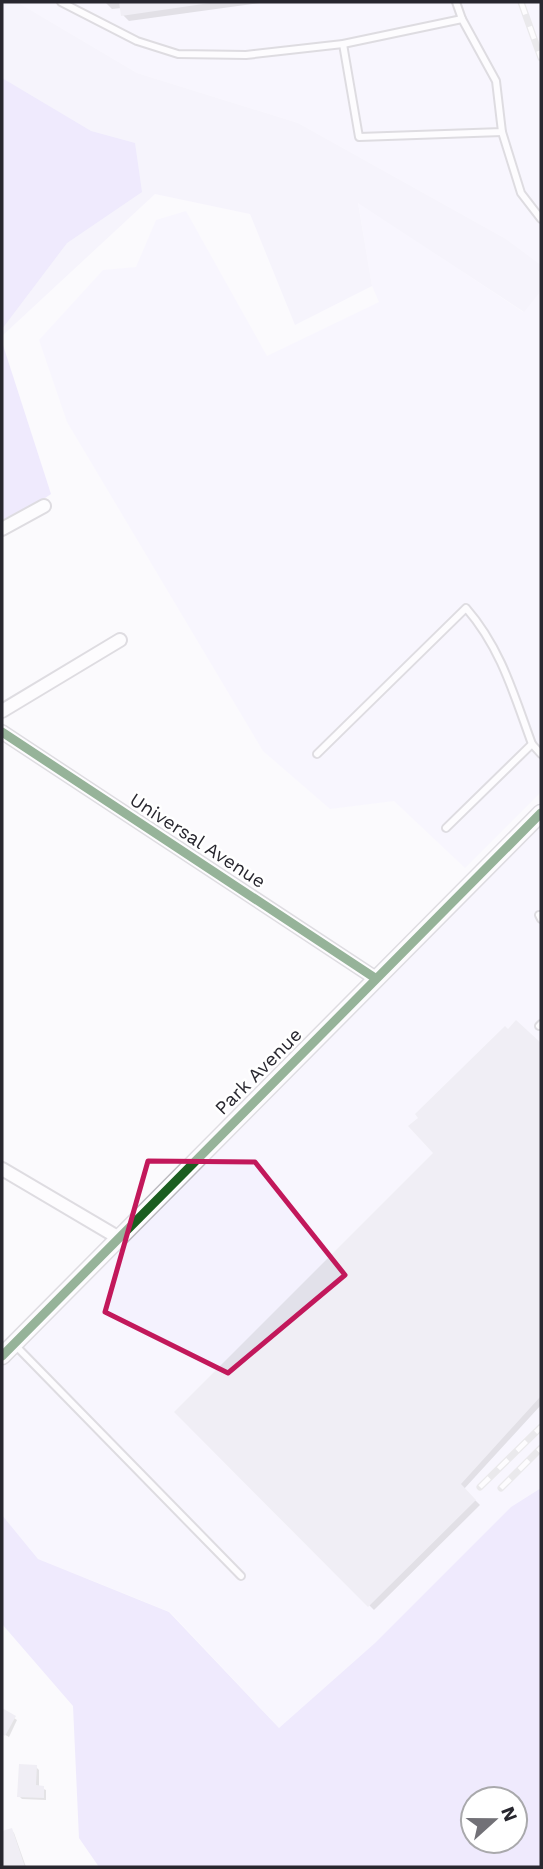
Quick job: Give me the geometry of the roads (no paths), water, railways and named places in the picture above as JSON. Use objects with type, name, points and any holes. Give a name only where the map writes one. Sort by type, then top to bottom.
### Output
[{"type":"street","points":[[2,529],[44,506]]},
{"type":"street","points":[[2,711],[120,640]]},
{"type":"street","name":"Universal Avenue","points":[[2,732],[375,978]]},
{"type":"street","name":"Park Avenue","points":[[8,1350],[541,813]]},
{"type":"street","points":[[2,1169],[119,1238]]},
{"type":"lane","points":[[61,2],[137,41],[178,54],[246,55],[342,44],[462,19]]},
{"type":"lane","points":[[456,2],[462,19],[496,80],[502,132],[521,193],[541,219]]},
{"type":"lane","points":[[342,44],[359,137],[502,132]]},
{"type":"lane","points":[[317,754],[466,608],[487,632],[496,649],[532,744],[541,754]]},
{"type":"lane","points":[[446,828],[532,744]]},
{"type":"lane","points":[[8,1350],[241,1576]]},
{"type":"railway","points":[[521,2],[541,58]]},
{"type":"railway","points":[[480,1487],[541,1427]]},
{"type":"railway","points":[[501,1488],[541,1448]]}]
